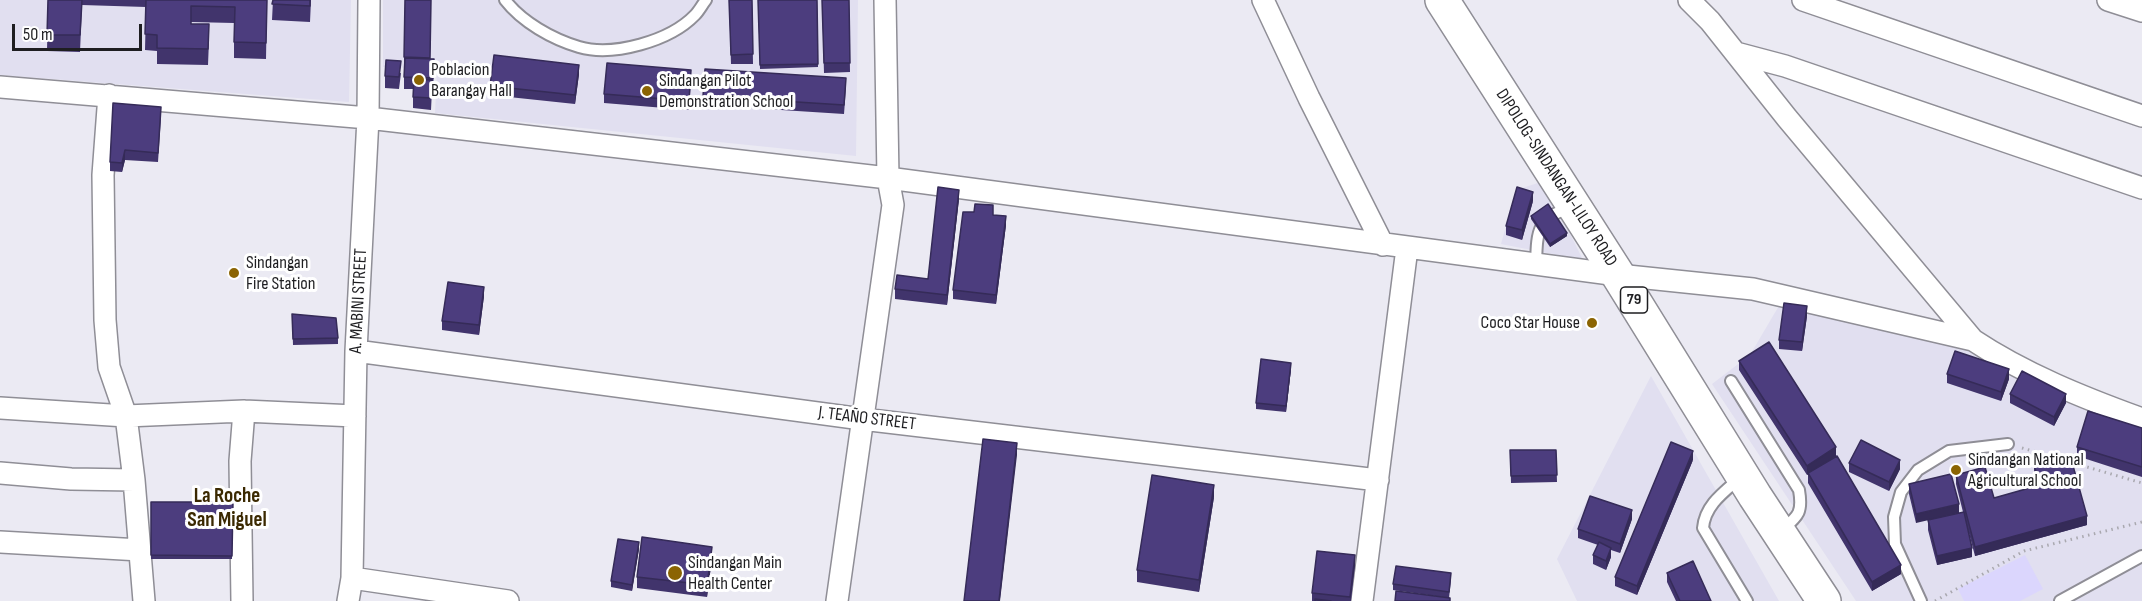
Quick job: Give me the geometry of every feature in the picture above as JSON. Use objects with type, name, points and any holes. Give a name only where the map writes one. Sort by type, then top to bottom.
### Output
[{"type":"highway","name":"DIPOLOG-SINDANGAN-LILOY ROAD","points":[[1442,0],[1824,601]]},
{"type":"street","name":"A. MABINI STREET","points":[[348,601],[352,578],[356,351],[368,118],[369,0]]},
{"type":"street","points":[[837,601],[893,205],[888,178],[885,0]]},
{"type":"street","points":[[1263,0],[1383,245]]},
{"type":"street","points":[[1689,0],[1710,21],[1787,118],[1973,340],[1994,354],[2090,400],[2142,419]]},
{"type":"street","points":[[1803,0],[2142,116]]},
{"type":"street","points":[[2108,0],[2142,11]]},
{"type":"street","points":[[1736,53],[1785,66],[2142,188]]},
{"type":"street","points":[[0,87],[368,118],[888,178],[1536,265],[1753,289],[1973,340]]},
{"type":"street","points":[[109,95],[103,175],[105,320],[109,367],[126,416],[144,601]]},
{"type":"street","points":[[1362,601],[1407,248]]},
{"type":"street","name":"J. TEAÑO STREET","points":[[356,351],[862,419],[1378,480]]},
{"type":"street","points":[[0,408],[126,416],[244,411],[355,416]]},
{"type":"street","points":[[242,601],[240,461],[244,411]]},
{"type":"street","points":[[0,473],[71,479],[134,480]]},
{"type":"street","points":[[0,542],[140,550]]},
{"type":"street","points":[[352,578],[508,601]]},
{"type":"lane","points":[[505,0],[528,22],[556,38],[580,47],[601,49],[647,43],[670,33],[695,15],[706,0]]},
{"type":"lane","points":[[1536,265],[1536,242],[1541,226],[1557,211],[1575,207]]},
{"type":"lane","points":[[1731,381],[1799,490],[1801,503],[1799,514],[1779,533]]},
{"type":"lane","points":[[1922,601],[1895,544],[1894,517],[1901,492],[1917,470],[1949,451],[2008,444]]},
{"type":"lane","points":[[1742,475],[1710,507],[1704,517],[1703,528],[1747,601]]},
{"type":"lane","points":[[2060,601],[2142,556]]},
{"type":"path","points":[[2008,444],[2142,483]]},
{"type":"path","points":[[1934,601],[2024,551],[2142,522]]},
{"type":"shaded area","points":[[0,0],[351,0],[349,102],[0,75]]},
{"type":"shaded area","name":"Sindangan Pilot Demonstration School","points":[[383,0],[858,0],[856,156],[435,113],[437,69],[383,67]]},
{"type":"shaded area","points":[[1544,181],[1583,260],[1501,244],[1516,190]]},
{"type":"shaded area","name":"Sindangan National Agricultural School","points":[[1780,304],[1968,349],[2142,425],[2142,601],[1856,601],[1712,384],[1750,355]]},
{"type":"shaded area","points":[[1651,376],[1779,601],[1577,601],[1557,559]]},
{"type":"shaded area","points":[[2025,555],[2043,589],[2020,601],[1964,601],[1958,589]]},
{"type":"building","points":[[48,0],[82,0],[80,35],[47,35]]},
{"type":"building","points":[[146,0],[267,0],[266,43],[234,42],[235,7],[191,6],[191,24],[209,24],[208,49],[157,48],[157,35],[145,34]]},
{"type":"building","points":[[273,0],[310,0],[310,6],[272,4]]},
{"type":"building","points":[[405,0],[431,0],[430,58],[404,57]]},
{"type":"building","points":[[729,0],[752,0],[753,54],[731,55]]},
{"type":"building","points":[[758,0],[817,0],[818,64],[760,65]]},
{"type":"building","points":[[822,0],[849,0],[850,63],[824,63]]},
{"type":"building","points":[[494,55],[579,65],[575,95],[490,86]]},
{"type":"building","points":[[405,58],[434,59],[433,78],[404,77]]},
{"type":"building","points":[[386,60],[401,61],[399,77],[385,76]]},
{"type":"building","points":[[607,63],[691,70],[689,101],[604,94]]},
{"type":"building","points":[[705,69],[846,78],[844,105],[703,96]]},
{"type":"building","points":[[414,79],[432,80],[431,98],[413,97]]},
{"type":"building","points":[[113,103],[161,107],[158,153],[125,150],[122,163],[110,162]]},
{"type":"building","points":[[938,187],[959,190],[947,295],[895,289],[897,275],[928,279]]},
{"type":"building","points":[[1517,187],[1533,192],[1522,230],[1506,226]]},
{"type":"building","points":[[975,204],[993,205],[993,215],[1006,216],[996,295],[953,290],[963,212],[974,212]]},
{"type":"building","points":[[1548,204],[1567,233],[1550,244],[1531,216]]},
{"type":"building","points":[[448,282],[484,287],[479,325],[442,321]]},
{"type":"building","points":[[1784,303],[1807,306],[1802,342],[1779,340]]},
{"type":"building","points":[[292,314],[336,318],[338,338],[293,339]]},
{"type":"building","points":[[1769,342],[1836,447],[1807,466],[1739,361]]},
{"type":"building","points":[[1955,351],[2009,369],[2001,392],[1947,374]]},
{"type":"building","points":[[1261,359],[1291,363],[1286,406],[1256,403]]},
{"type":"building","points":[[2022,371],[2066,394],[2054,417],[2010,394]]},
{"type":"building","points":[[2088,411],[2142,428],[2142,467],[2077,447]]},
{"type":"building","points":[[983,439],[1017,443],[999,601],[964,601]]},
{"type":"building","points":[[1861,440],[1900,460],[1889,482],[1849,463]]},
{"type":"building","points":[[1671,442],[1693,451],[1637,586],[1615,577]]},
{"type":"building","points":[[1510,450],[1556,450],[1557,475],[1511,476]]},
{"type":"building","points":[[2070,455],[2087,516],[1975,547],[1956,475],[1985,467],[1994,498],[2040,485],[2034,465]]},
{"type":"building","points":[[1837,456],[1901,565],[1872,582],[1808,473]]},
{"type":"building","points":[[1951,474],[1959,504],[1916,514],[1909,484]]},
{"type":"building","points":[[1152,475],[1214,485],[1199,580],[1137,570]]},
{"type":"building","points":[[1590,496],[1632,510],[1620,544],[1578,529]]},
{"type":"building","points":[[151,502],[233,502],[232,556],[151,555]]},
{"type":"building","points":[[1964,512],[1972,548],[1937,556],[1928,520]]},
{"type":"building","name":"Sindangan Main Health Center","points":[[642,537],[712,547],[707,585],[637,577]]},
{"type":"building","points":[[618,539],[639,542],[632,585],[611,581]]},
{"type":"building","points":[[1599,542],[1611,548],[1606,561],[1593,555]]},
{"type":"building","points":[[1317,551],[1355,555],[1350,597],[1312,593]]},
{"type":"building","points":[[1693,561],[1711,601],[1680,601],[1667,573]]},
{"type":"building","points":[[1396,566],[1451,573],[1449,592],[1393,584]]},
{"type":"building","points":[[1396,591],[1450,598],[1450,601],[1395,601]]},
{"type":"place","name":"Poblacion Barangay Hall","points":[[419,80]]},
{"type":"place","name":"Sindangan Pilot Demonstration School","points":[[647,91]]},
{"type":"place","name":"Sindangan Fire Station","points":[[234,273]]},
{"type":"place","name":"Coco Star House","points":[[1592,323]]},
{"type":"place","name":"Sindangan National Agricultural School","points":[[1956,470]]},
{"type":"place","name":"Sindangan Main Health Center","points":[[675,573]]},
{"type":"district","name":"La Roche San Miguel","points":[[227,509]]}]
